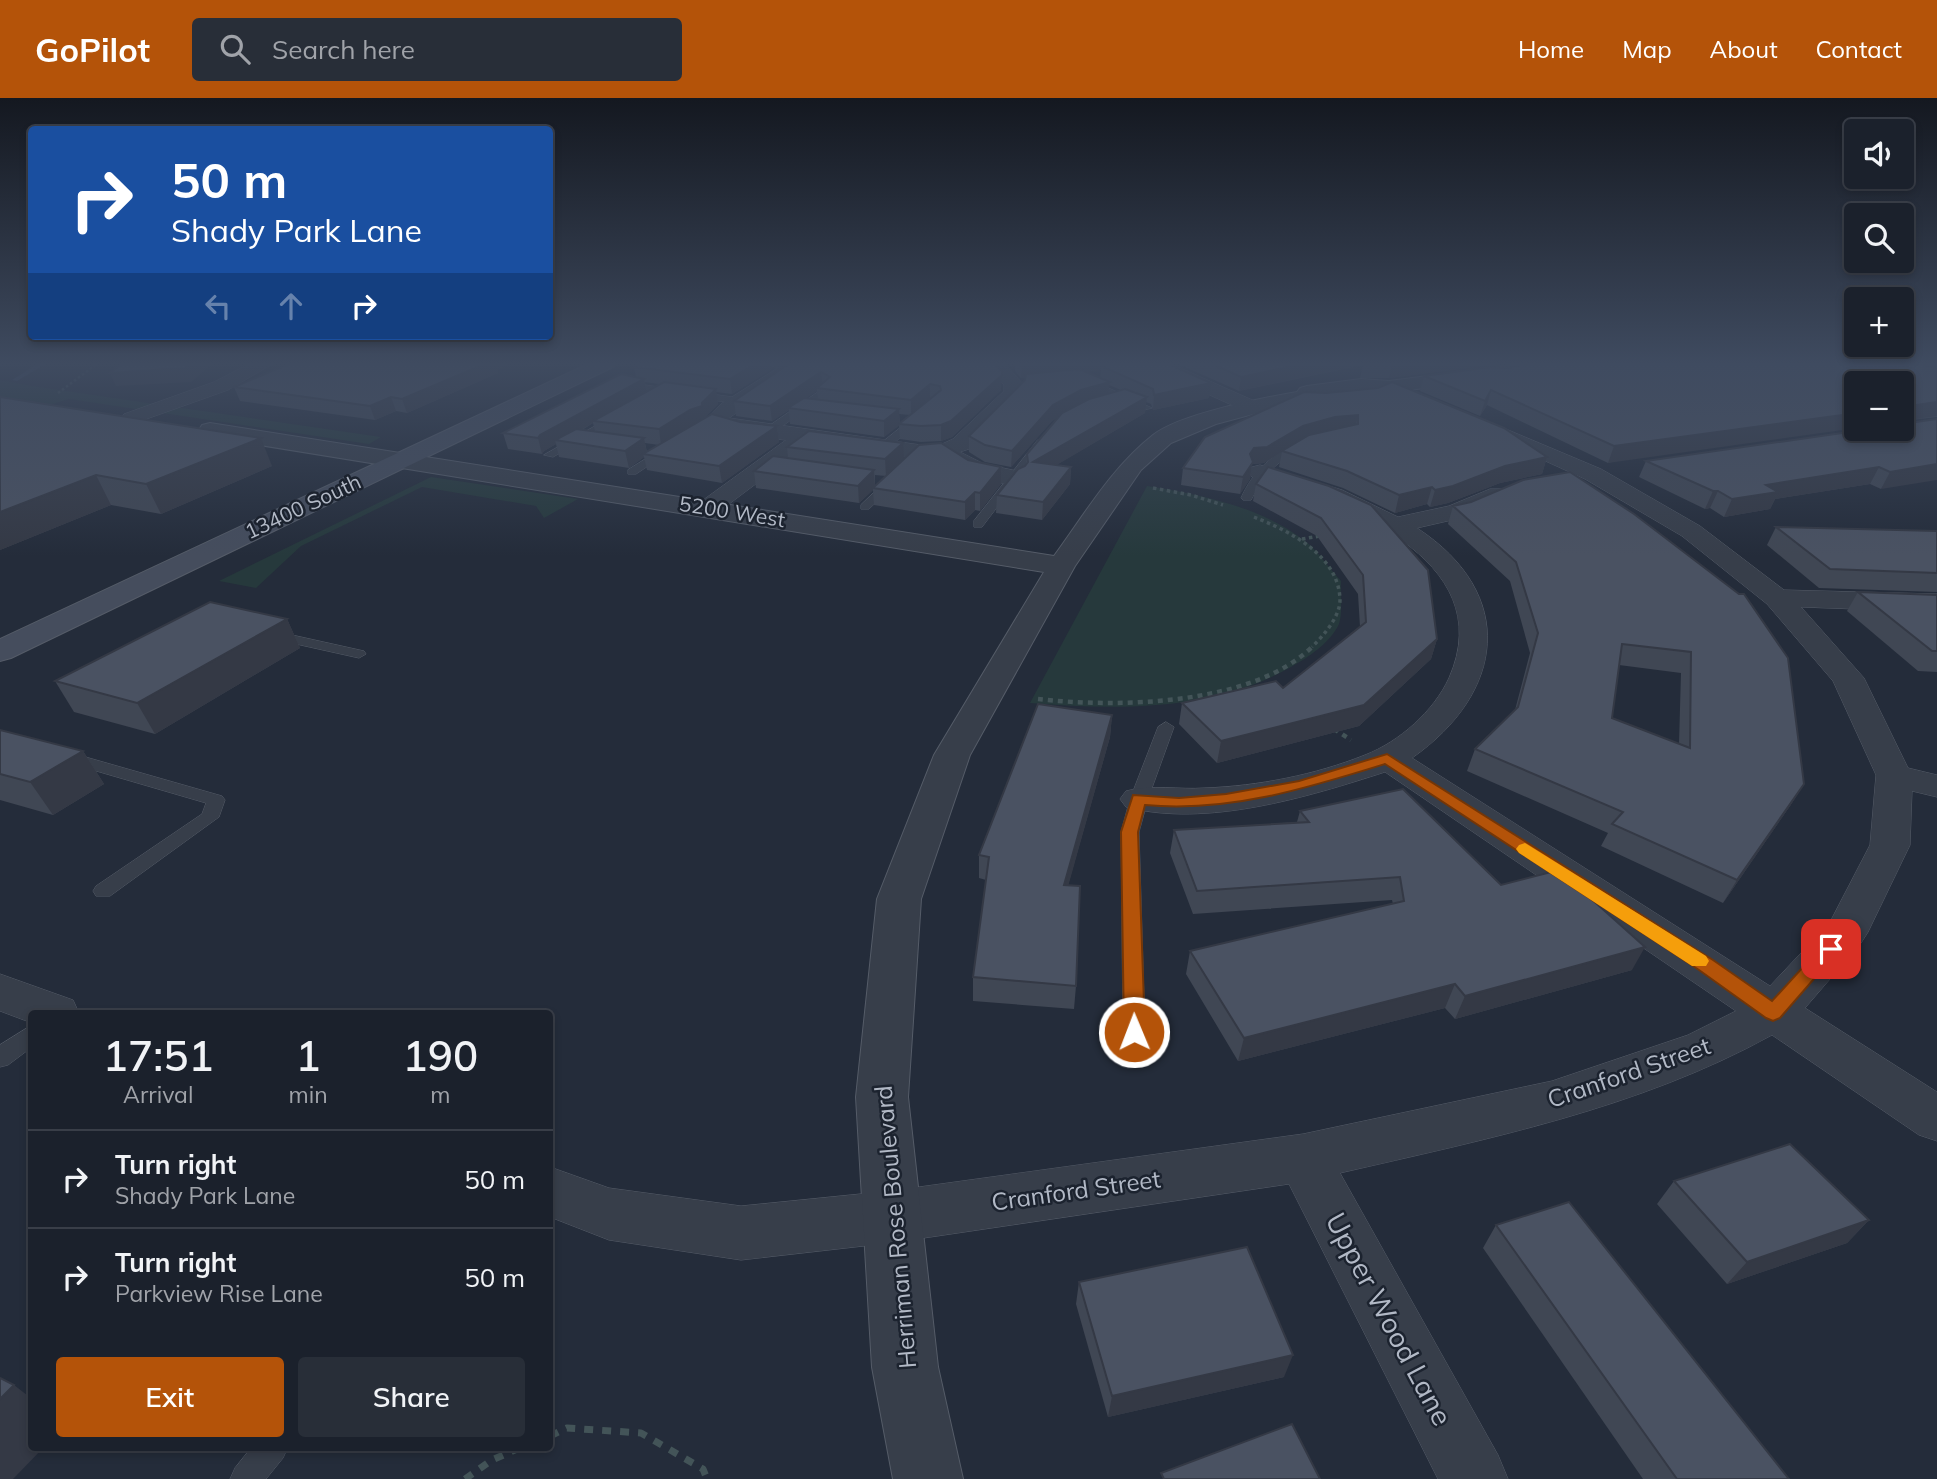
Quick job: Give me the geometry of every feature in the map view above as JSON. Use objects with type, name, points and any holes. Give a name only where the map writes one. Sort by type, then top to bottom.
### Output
[{"type":"main road","name":"13400 South","points":[[0,651],[470,427]]},
{"type":"street","name":"5200 West","points":[[193,427],[1061,566]]},
{"type":"street","points":[[735,427],[883,447],[917,456],[961,444],[978,427]]},
{"type":"street","name":"Herriman Rose Boulevard","points":[[928,1479],[905,1367],[890,1217],[882,1097],[899,899],[952,755],[1061,566],[1133,465],[1163,438],[1188,427]]},
{"type":"street","name":"Cranford Street","points":[[553,1193],[609,1214],[741,1233],[890,1217],[1303,1158],[1552,1102],[1705,1049],[1773,1013],[1846,932],[1890,845],[1894,775],[1848,678],[1777,598],[1691,531],[1593,474],[1486,427]]},
{"type":"street","points":[[708,508],[771,467],[805,437]]},
{"type":"street","points":[[946,450],[977,470],[1014,477]]},
{"type":"street","points":[[1555,480],[1631,469]]},
{"type":"street","points":[[1139,799],[1179,803],[1237,797],[1311,783],[1435,723],[1464,683],[1473,659],[1475,638],[1467,599],[1453,575],[1399,524],[1326,490],[1260,472]]},
{"type":"street","points":[[1399,524],[1455,512],[1516,488]]},
{"type":"street","points":[[1777,598],[1937,603]]},
{"type":"street","points":[[1373,751],[1706,965],[1773,1013],[1937,1119]]},
{"type":"street","points":[[1894,775],[1937,786]]},
{"type":"street","points":[[0,992],[48,1010]]},
{"type":"street","name":"Upper Wood Lane","points":[[1303,1158],[1474,1479]]},
{"type":"lane","points":[[549,454],[598,427]]},
{"type":"lane","points":[[768,431],[773,427]]},
{"type":"lane","points":[[883,447],[906,427]]},
{"type":"lane","points":[[978,524],[1049,434]]},
{"type":"lane","points":[[577,439],[602,443]]},
{"type":"lane","points":[[1247,498],[1260,472],[1283,454],[1312,443]]},
{"type":"lane","points":[[632,472],[675,445]]},
{"type":"lane","points":[[640,448],[665,452]]},
{"type":"lane","points":[[865,507],[894,479],[878,481]]},
{"type":"lane","points":[[255,631],[359,654]]},
{"type":"lane","points":[[1134,1032],[1130,832],[1139,799],[1166,727]]},
{"type":"lane","points":[[55,753],[215,800],[210,817],[103,891]]},
{"type":"lane","points":[[0,1058],[28,1037]]},
{"type":"lane","points":[[246,1479],[269,1451]]},
{"type":"path","points":[[1153,488],[1229,506]]},
{"type":"path","points":[[1038,699],[1076,704],[1122,704],[1182,699],[1254,679],[1308,652],[1329,625],[1340,602],[1332,571],[1302,539],[1254,516]]},
{"type":"path","points":[[1302,539],[1328,535]]},
{"type":"path","points":[[1254,679],[1265,686]]},
{"type":"path","points":[[1323,722],[1373,751]]},
{"type":"path","points":[[553,1435],[567,1428],[641,1433],[703,1469],[708,1479]]},
{"type":"path","points":[[465,1479],[492,1460],[513,1451]]},
{"type":"shaded area","points":[[259,427],[316,427],[381,437],[369,444]]},
{"type":"shaded area","points":[[431,477],[578,499],[544,518],[536,506],[422,487],[301,546],[256,588],[219,581]]},
{"type":"shaded area","points":[[1147,486],[1229,504],[1269,519],[1305,541],[1341,581],[1340,619],[1336,630],[1315,652],[1265,680],[1200,699],[1167,704],[1098,707],[1030,703]]},
{"type":"building","points":[[0,427],[194,427],[261,438],[146,484],[96,475],[0,512]]},
{"type":"building","points":[[514,427],[554,427],[538,438],[503,433]]},
{"type":"building","points":[[689,427],[775,427],[719,466],[643,454]]},
{"type":"building","points":[[978,427],[1033,427],[1012,451],[985,445],[969,436]]},
{"type":"building","points":[[1050,427],[1094,427],[1033,462],[1071,467],[1043,502],[997,495],[1018,469],[1028,462],[1027,454]]},
{"type":"building","points":[[1226,427],[1301,427],[1267,447],[1254,448],[1250,454],[1253,462],[1243,477],[1183,468],[1205,437]]},
{"type":"building","points":[[1343,427],[1503,427],[1547,457],[1505,466],[1453,486],[1435,490],[1432,487],[1399,495],[1347,471],[1282,451],[1309,435]]},
{"type":"building","points":[[1573,427],[1751,427],[1614,446]]},
{"type":"building","points":[[1914,427],[1937,427],[1937,464],[1890,472],[1879,467],[1766,485],[1778,492],[1732,499],[1646,461],[1844,433],[1844,441],[1914,441]]},
{"type":"building","points":[[576,429],[644,438],[625,451],[555,440]]},
{"type":"building","points":[[809,431],[903,443],[885,459],[787,447]]},
{"type":"building","points":[[941,443],[968,460],[1001,467],[980,493],[975,492],[965,502],[873,488],[919,445]]},
{"type":"building","points":[[773,456],[874,470],[858,486],[754,471]]},
{"type":"building","points":[[1268,467],[1329,486],[1371,505],[1428,570],[1437,639],[1364,705],[1221,741],[1182,703],[1276,681],[1283,688],[1366,622],[1363,575],[1321,518],[1256,484]]},
{"type":"building","points":[[1570,472],[1634,514],[1739,594],[1744,594],[1788,658],[1804,784],[1737,880],[1612,824],[1623,812],[1475,749],[1518,707],[1538,633],[1516,562],[1453,506],[1471,502],[1523,480]],"holes":[[[1622,644],[1691,652],[1690,748],[1612,718]]]},
{"type":"building","points":[[1776,527],[1937,531],[1937,573],[1830,569]]},
{"type":"building","points":[[1858,592],[1937,595],[1937,651],[1932,651]]},
{"type":"building","points":[[210,602],[287,619],[137,703],[55,681]]},
{"type":"building","points":[[1038,704],[1112,715],[1064,885],[1080,886],[1076,986],[973,977],[989,857],[979,855]]},
{"type":"building","points":[[0,730],[83,751],[30,782],[0,774]]},
{"type":"building","points":[[1403,789],[1501,885],[1559,870],[1645,947],[1465,996],[1455,984],[1244,1038],[1190,951],[1404,901],[1400,877],[1197,891],[1174,830],[1309,822],[1300,811]]},
{"type":"building","points":[[1790,1144],[1869,1220],[1747,1262],[1674,1181]]},
{"type":"building","points":[[1569,1202],[1789,1479],[1677,1479],[1496,1225]]},
{"type":"building","points":[[1247,1247],[1293,1355],[1112,1396],[1079,1282]]},
{"type":"building","points":[[0,1378],[14,1385],[0,1399]]},
{"type":"building","points":[[1292,1424],[1320,1479],[1164,1479],[1161,1473]]},
{"type":"slow traffic","points":[[1525,849],[1699,961]]},
{"type":"route","points":[[1134,1032],[1130,832],[1139,799],[1179,803],[1226,799],[1302,785],[1387,758],[1706,965],[1773,1013],[1831,949]]}]
